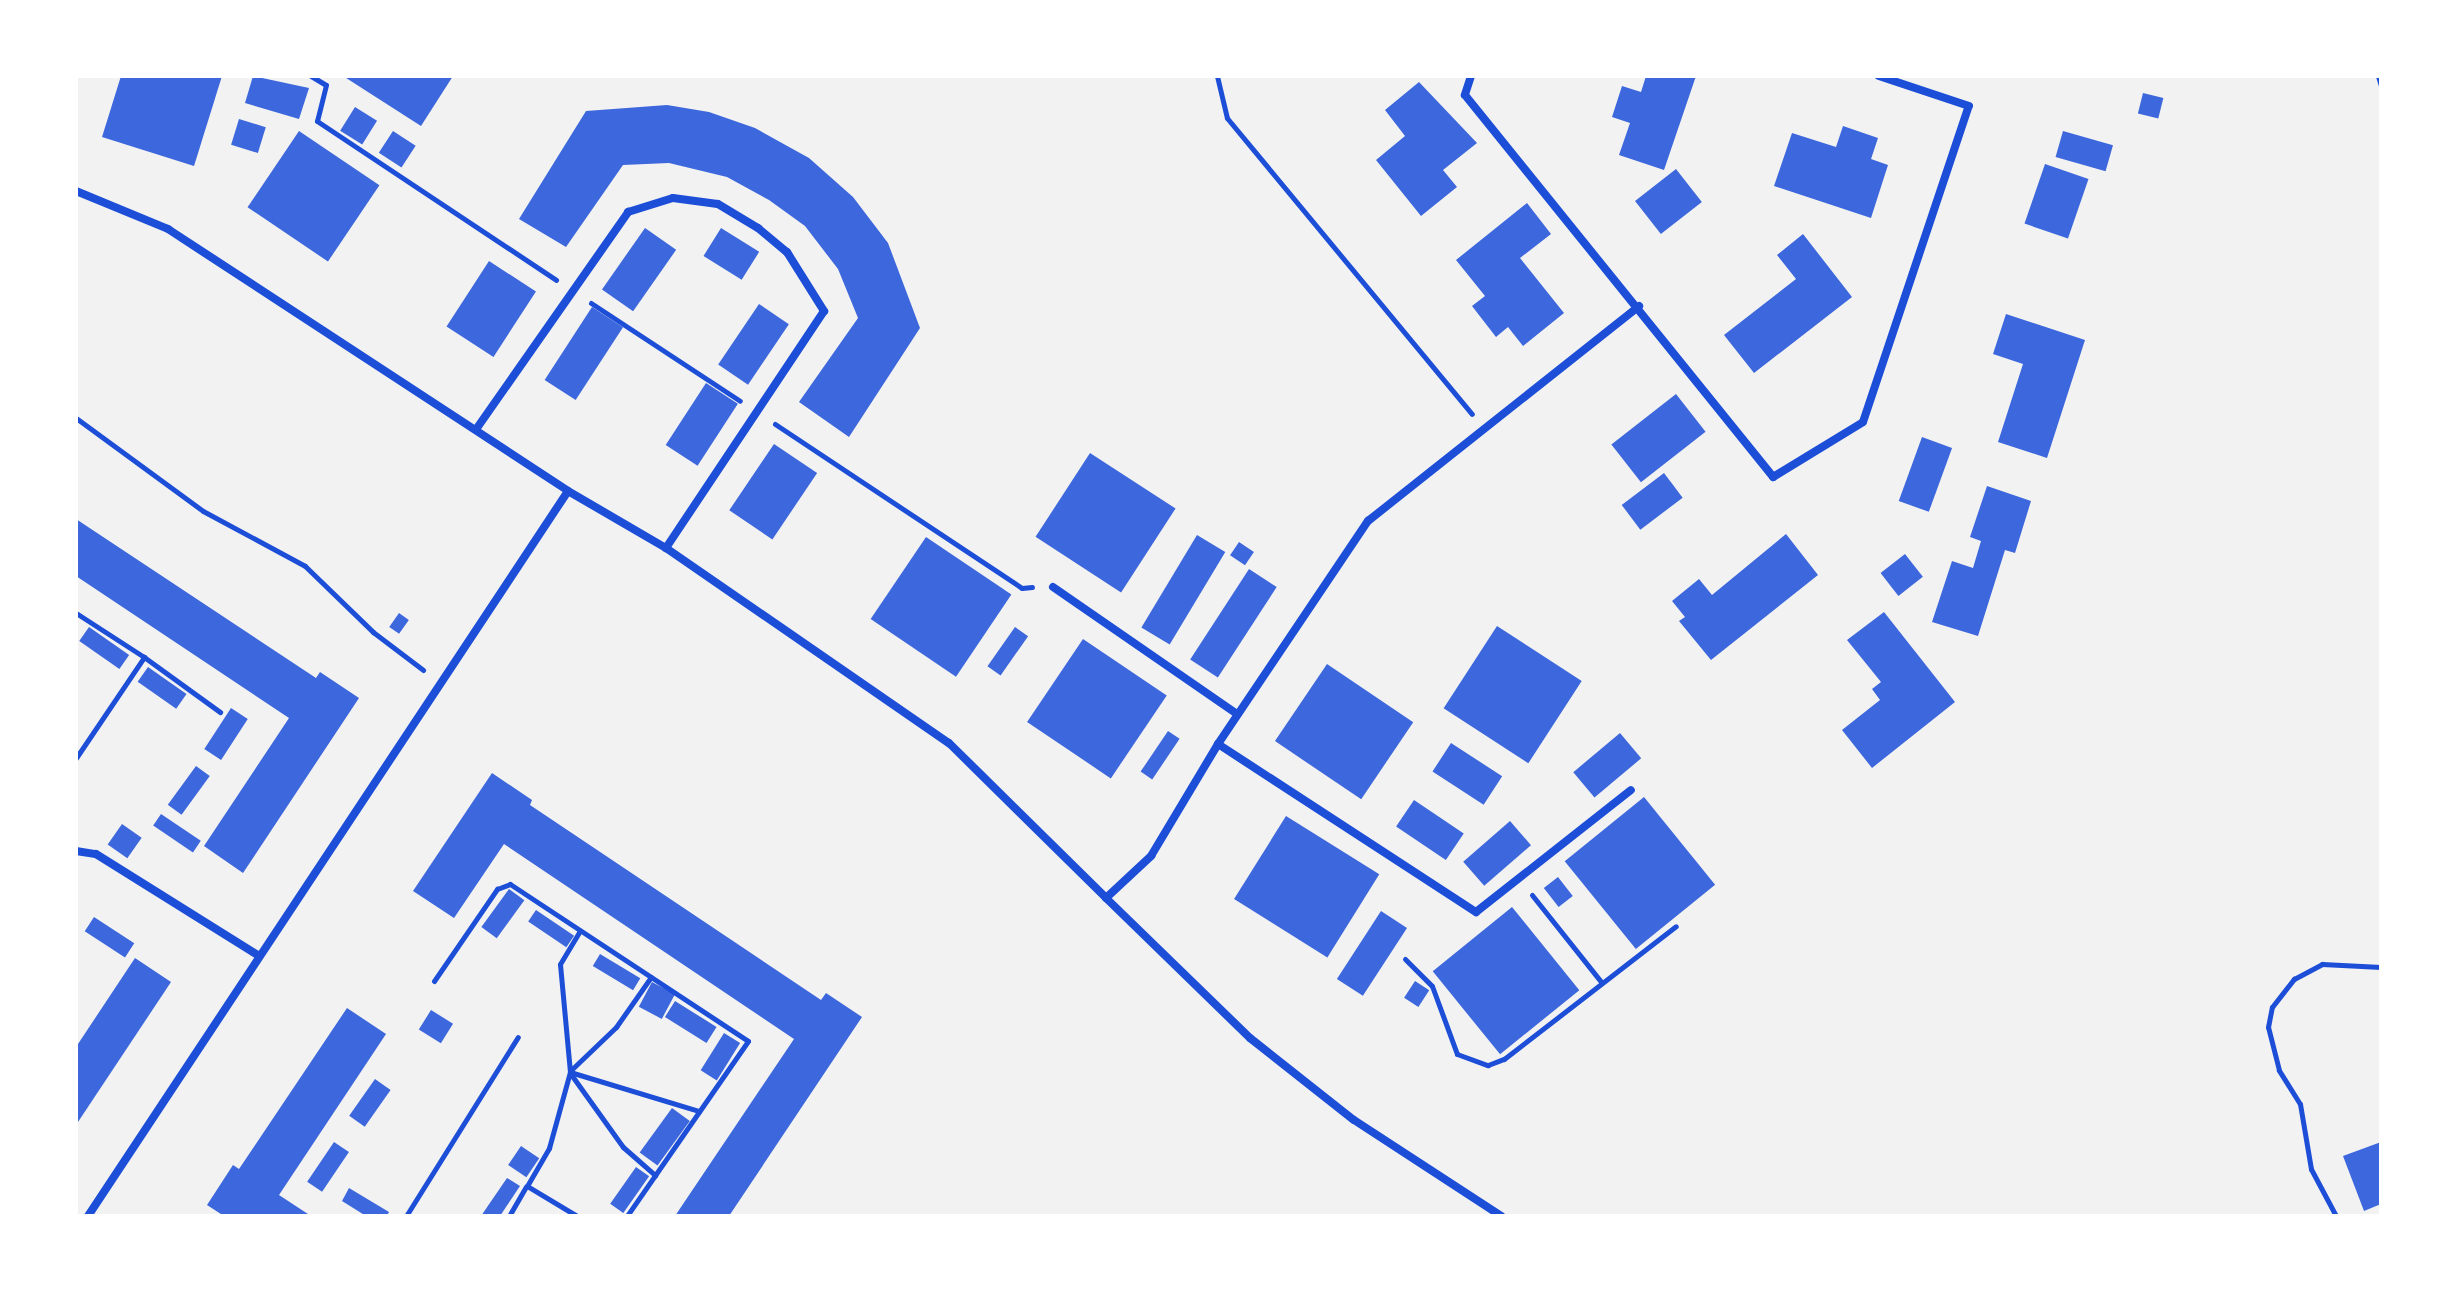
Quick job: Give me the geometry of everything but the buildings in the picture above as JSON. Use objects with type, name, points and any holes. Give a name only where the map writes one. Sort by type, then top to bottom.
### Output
[{"type":"street","points":[[1471,76],[1465,95],[1639,306],[1773,477],[1863,422],[1969,106],[1879,76]]},
{"type":"street","points":[[76,191],[168,229],[477,428],[568,491],[666,548],[949,743],[1250,1038],[1354,1120],[1501,1216]]},
{"type":"street","points":[[477,428],[628,212],[673,198],[718,204],[758,228],[794,261],[824,311],[666,548]]},
{"type":"street","points":[[1106,898],[1151,856],[1237,714],[1368,521],[1639,306]]},
{"type":"street","points":[[88,1216],[568,491]]},
{"type":"street","points":[[1053,587],[1237,714]]},
{"type":"street","points":[[1218,744],[1476,912],[1631,790]]},
{"type":"street","points":[[76,851],[96,854],[259,956]]},
{"type":"path","points":[[311,76],[326,85],[317,121],[1022,588],[1053,587]]},
{"type":"path","points":[[1217,76],[1227,118],[1484,429]]},
{"type":"path","points":[[2378,76],[2381,86]]},
{"type":"path","points":[[76,418],[203,511],[305,566],[373,632],[440,684]]},
{"type":"path","points":[[76,613],[220,712]]},
{"type":"path","points":[[76,758],[144,657]]},
{"type":"path","points":[[1519,878],[1602,983]]},
{"type":"path","points":[[434,981],[497,889],[510,884],[748,1041],[627,1216]]},
{"type":"path","points":[[1405,959],[1432,986],[1457,1054],[1488,1065],[1504,1059],[1676,926]]},
{"type":"path","points":[[509,1216],[549,1148],[570,1072],[560,964],[580,931]]},
{"type":"path","points":[[2336,1216],[2311,1169],[2300,1104],[2275,1059],[2268,1027],[2272,1007],[2294,979],[2322,964],[2381,967]]},
{"type":"path","points":[[570,1072],[616,1027],[651,977]]},
{"type":"path","points":[[406,1216],[518,1037]]},
{"type":"path","points":[[570,1072],[699,1111]]},
{"type":"path","points":[[570,1072],[623,1147],[655,1175]]},
{"type":"path","points":[[527,1186],[577,1216]]}]
